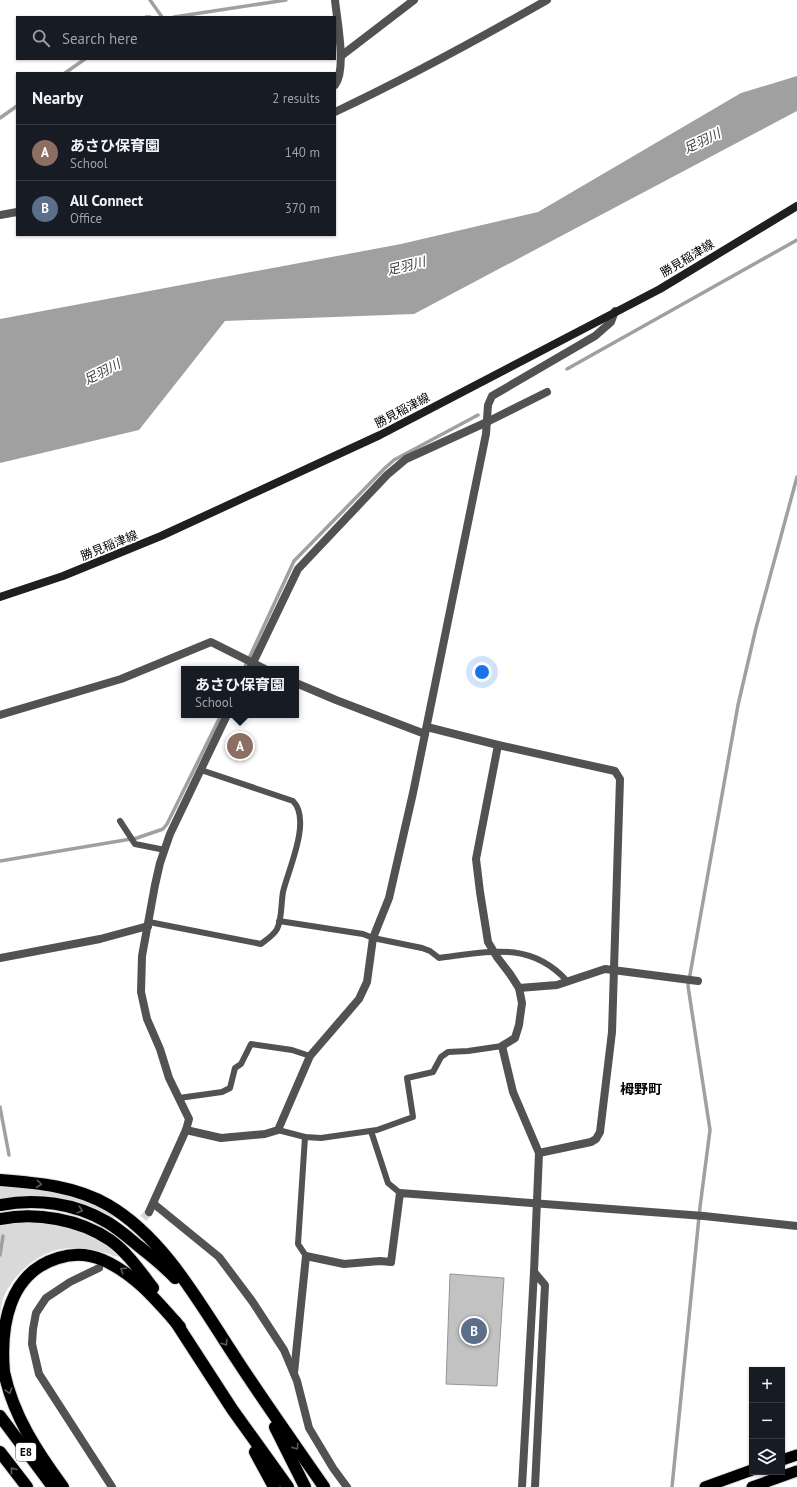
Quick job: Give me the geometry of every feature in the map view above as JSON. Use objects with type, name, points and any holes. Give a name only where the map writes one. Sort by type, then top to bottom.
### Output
[{"type":"highway","points":[[0,1180],[68,1188],[109,1205],[129,1219],[167,1258],[324,1487]]},
{"type":"highway","points":[[0,1204],[29,1202],[48,1203],[87,1212],[107,1222],[125,1235],[171,1275],[204,1310]]},
{"type":"highway","points":[[0,1219],[10,1217],[32,1217],[73,1223],[110,1240],[124,1253],[154,1290],[180,1327],[232,1409],[288,1487]]},
{"type":"highway","points":[[64,1487],[31,1439],[18,1414],[4,1371],[1,1349],[2,1328],[6,1308],[16,1288],[29,1273],[47,1261],[65,1256],[83,1254],[101,1259],[121,1268],[137,1281],[180,1327]]},
{"type":"highway","points":[[258,1392],[306,1487]]},
{"type":"highway","points":[[232,1409],[274,1487]]},
{"type":"highway","name":"E8","points":[[0,1416],[53,1487]]},
{"type":"highway","name":"E8","points":[[0,1452],[27,1487]]},
{"type":"highway","points":[[785,1459],[797,1454]]},
{"type":"highway","points":[[705,1487],[749,1471]]},
{"type":"highway","points":[[752,1487],[797,1471]]},
{"type":"main road","name":"勝見稲津線","points":[[0,597],[63,576],[112,557],[252,495],[380,435],[615,311],[660,289],[797,206]]},
{"type":"street","points":[[335,0],[342,64],[339,79],[336,84]]},
{"type":"street","points":[[341,56],[414,0]]},
{"type":"street","points":[[336,112],[397,83],[547,0]]},
{"type":"street","points":[[0,215],[16,212]]},
{"type":"street","points":[[186,1130],[221,1138],[265,1134],[278,1130],[310,1056],[358,1000],[367,982],[373,938],[388,898],[426,730],[486,434],[488,406],[492,396],[595,336],[611,322],[615,311]]},
{"type":"street","points":[[0,715],[121,679],[211,642],[243,659],[251,665],[298,569],[387,475],[406,459],[487,422],[547,392]]},
{"type":"street","points":[[299,684],[336,700],[426,730],[614,771],[620,779],[612,1032],[600,1132],[596,1139],[591,1142],[539,1153]]},
{"type":"street","points":[[149,1212],[154,1204],[186,1130],[189,1119],[169,1078],[160,1049],[148,1019],[141,992],[142,956],[155,885],[170,834],[226,718]]},
{"type":"street","points":[[498,745],[476,859],[488,942],[519,988],[522,1002],[519,1025],[515,1038],[502,1046],[513,1092],[539,1153],[522,1487]]},
{"type":"street","points":[[0,958],[100,939],[148,924]]},
{"type":"street","points":[[519,988],[557,984],[604,969],[696,981]]},
{"type":"street","points":[[294,1374],[306,1256],[344,1264],[380,1261],[392,1262],[400,1193],[695,1215],[797,1226]]},
{"type":"street","points":[[154,1204],[219,1257],[252,1301],[284,1350],[297,1381],[309,1428],[333,1468],[347,1487]]},
{"type":"street","points":[[99,1268],[70,1282],[46,1298],[36,1314],[32,1329],[32,1344],[39,1374],[112,1487]]},
{"type":"street","points":[[534,1272],[545,1285],[535,1487]]},
{"type":"lane","points":[[148,924],[261,944],[277,929],[283,892],[293,860],[299,832],[300,815],[298,806],[293,801],[200,770]]},
{"type":"lane","points":[[120,820],[135,844],[165,850]]},
{"type":"lane","points":[[279,922],[363,934],[373,938],[422,948],[430,951],[438,958],[494,951],[524,954],[557,970],[567,981]]},
{"type":"lane","points":[[179,1098],[222,1092],[230,1088],[235,1068],[241,1064],[251,1044],[292,1050],[310,1056]]},
{"type":"lane","points":[[278,1130],[305,1138],[321,1138],[371,1131],[413,1117],[407,1078],[433,1072],[440,1057],[448,1052],[468,1051],[502,1046]]},
{"type":"lane","points":[[371,1131],[388,1183],[400,1193]]},
{"type":"lane","points":[[305,1138],[298,1244],[306,1256]]},
{"type":"shaded area","points":[[0,1185],[76,1194],[116,1215],[113,1220],[77,1203],[58,1198],[23,1196],[0,1199]]},
{"type":"shaded area","points":[[29,1221],[69,1228],[88,1234],[106,1243],[126,1259],[107,1253],[81,1248],[52,1251],[32,1262],[16,1277],[4,1296],[0,1314],[0,1226]]},
{"type":"water","name":"足羽川","points":[[797,76],[797,111],[414,314],[225,321],[139,430],[0,463],[0,319],[401,244],[538,212],[741,93]]},
{"type":"building","points":[[450,1274],[504,1278],[497,1386],[446,1384]]},
{"type":"waterway","points":[[150,0],[161,16]]},
{"type":"waterway","points":[[181,16],[286,0]]},
{"type":"waterway","points":[[66,72],[84,60]]},
{"type":"waterway","points":[[0,118],[16,107]]},
{"type":"waterway","points":[[567,369],[797,240]]},
{"type":"waterway","points":[[245,666],[294,561],[394,460],[478,415]]},
{"type":"waterway","points":[[672,1487],[700,1207],[710,1130],[688,986],[738,705],[756,628],[797,477]]},
{"type":"waterway","points":[[0,861],[137,838],[163,829],[167,824],[220,718]]},
{"type":"waterway","points":[[0,1107],[9,1155]]},
{"type":"waterway","points":[[0,1255],[3,1236]]},
{"type":"tunnel","points":[[103,1263],[149,1212]]},
{"type":"place","name":"あさひ保育園","points":[[240,746]]},
{"type":"place","name":"All Connect","points":[[474,1331]]},
{"type":"district","name":"栂野町","points":[[641,1089]]}]
